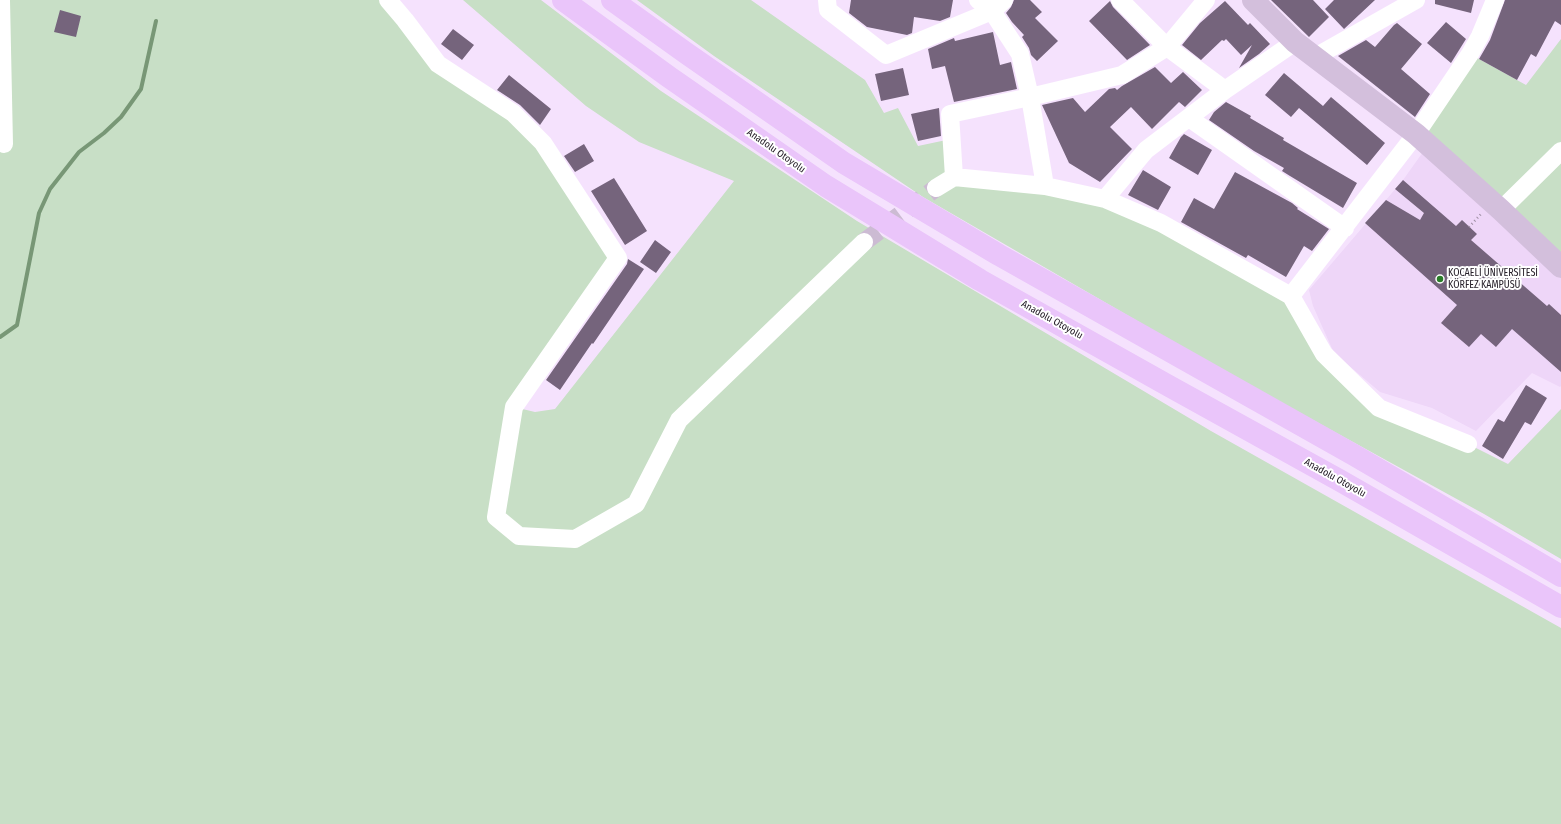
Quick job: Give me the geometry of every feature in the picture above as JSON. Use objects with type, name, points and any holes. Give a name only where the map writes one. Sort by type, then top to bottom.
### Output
[{"type":"highway","name":"Anadolu Otoyolu","points":[[563,0],[669,78],[826,186],[967,272],[1339,480],[1561,607]]},
{"type":"highway","points":[[612,0],[850,167],[999,255],[1354,455],[1561,576]]},
{"type":"main road","points":[[1253,0],[1296,42],[1416,134],[1493,210],[1558,261]]},
{"type":"street","points":[[1,0],[4,144]]},
{"type":"street","points":[[388,0],[438,64],[513,113],[542,143],[618,258],[514,407],[496,518],[519,536],[575,539],[636,504],[678,420],[864,242]]},
{"type":"street","points":[[827,0],[828,10],[886,55],[998,6]]},
{"type":"street","points":[[978,0],[998,6],[1020,54],[1030,97],[1045,186]]},
{"type":"street","points":[[1120,0],[1167,48],[1226,90]]},
{"type":"street","points":[[954,176],[950,114],[1122,76],[1167,48],[1206,0]]},
{"type":"street","points":[[1315,57],[1416,0]]},
{"type":"street","points":[[1291,296],[1345,228],[1416,134],[1470,54],[1480,36],[1495,0]]},
{"type":"street","points":[[1105,199],[1146,150],[1226,90],[1296,42]]},
{"type":"street","points":[[1189,118],[1345,228]]},
{"type":"street","points":[[1493,210],[1561,151]]},
{"type":"street","points":[[936,188],[954,176],[1045,186],[1105,199],[1161,223],[1291,296],[1324,354],[1379,408],[1468,444]]},
{"type":"path","points":[[1469,227],[1493,210]]},
{"type":"shaded area","name":"KOCAELİ ÜNİVERSİTESİ KÖRFEZ KAMPÜSÜ","points":[[1428,145],[1561,267],[1561,386],[1560,387],[1532,373],[1476,431],[1432,408],[1380,392],[1334,353],[1313,306],[1309,290],[1403,180]]},
{"type":"green space","points":[[0,0],[388,0],[438,64],[513,113],[618,258],[514,407],[535,412],[555,409],[734,181],[639,142],[586,106],[463,0],[541,0],[661,91],[857,221],[1211,431],[1561,628],[1561,824],[0,824]]},
{"type":"green space","points":[[637,0],[751,0],[865,80],[884,113],[898,108],[918,146],[951,139],[954,177],[1105,199],[1291,296],[1324,354],[1379,408],[1468,444],[1508,464],[1561,409],[1561,559],[1484,514],[1222,370],[923,197],[714,56]]},
{"type":"green space","points":[[1561,39],[1561,267],[1416,134],[1470,54],[1526,85]]},
{"type":"building","points":[[851,0],[953,0],[950,17],[940,21],[914,17],[912,33],[907,35],[867,27],[849,13]]},
{"type":"building","points":[[1014,0],[1030,0],[1042,12],[1035,18],[1058,41],[1037,61],[1031,55],[1029,48],[1022,37],[1024,35],[1006,13]]},
{"type":"building","points":[[1271,0],[1313,0],[1329,17],[1309,37]]},
{"type":"building","points":[[1334,0],[1375,0],[1344,29],[1325,9]]},
{"type":"building","points":[[1435,0],[1474,0],[1471,13],[1435,4]]},
{"type":"building","points":[[1505,0],[1561,0],[1561,25],[1555,21],[1536,57],[1531,54],[1517,80],[1479,59],[1490,40]]},
{"type":"building","points":[[1110,1],[1113,7],[1150,45],[1127,60],[1089,21]]},
{"type":"building","points":[[1225,1],[1248,25],[1250,23],[1270,44],[1239,68],[1252,45],[1241,55],[1226,39],[1224,41],[1222,40],[1201,60],[1182,45],[1200,23]]},
{"type":"building","points":[[60,10],[81,16],[76,37],[54,32]]},
{"type":"building","points":[[1446,22],[1466,39],[1451,63],[1427,43]]},
{"type":"building","points":[[1397,23],[1422,44],[1401,69],[1430,94],[1415,117],[1338,56],[1366,40],[1375,47]]},
{"type":"building","points":[[453,29],[474,45],[462,60],[441,44]]},
{"type":"building","points":[[993,32],[1000,65],[1011,62],[1017,89],[954,102],[945,66],[932,69],[928,49],[954,38],[955,41]]},
{"type":"building","points":[[1155,67],[1171,83],[1183,72],[1202,90],[1185,107],[1179,102],[1152,129],[1131,107],[1110,127],[1132,149],[1100,182],[1069,163],[1042,105],[1073,98],[1085,112],[1109,89],[1115,88],[1117,90]]},
{"type":"building","points":[[903,68],[909,95],[881,101],[875,74]]},
{"type":"building","points":[[1284,73],[1323,106],[1331,97],[1385,143],[1367,165],[1299,108],[1291,117],[1265,95]]},
{"type":"building","points":[[509,75],[551,109],[540,125],[520,105],[497,90]]},
{"type":"building","points":[[1226,102],[1251,116],[1250,118],[1284,138],[1283,140],[1357,183],[1343,208],[1282,171],[1284,168],[1254,151],[1209,120],[1214,112]]},
{"type":"building","points":[[939,108],[941,136],[918,141],[911,114]]},
{"type":"building","points":[[1184,134],[1212,150],[1198,175],[1169,158]]},
{"type":"building","points":[[584,144],[594,161],[575,172],[564,156]]},
{"type":"building","points":[[1143,170],[1171,187],[1158,210],[1128,195]]},
{"type":"building","points":[[1235,172],[1292,203],[1298,208],[1297,209],[1329,229],[1312,251],[1304,246],[1286,277],[1248,255],[1246,258],[1181,222],[1194,198],[1214,209]]},
{"type":"building","points":[[614,178],[647,231],[625,245],[591,191]]},
{"type":"building","points":[[1403,180],[1456,226],[1462,220],[1477,234],[1471,240],[1547,306],[1549,304],[1561,315],[1561,372],[1512,329],[1496,347],[1481,334],[1469,347],[1441,323],[1457,305],[1365,223],[1386,200],[1420,220],[1424,213],[1395,189]]},
{"type":"building","points":[[655,240],[671,252],[656,273],[640,262]]},
{"type":"building","points":[[628,259],[644,269],[560,390],[546,380],[627,264]]},
{"type":"building","points":[[1526,385],[1547,398],[1531,425],[1525,422],[1503,459],[1482,446],[1498,419],[1504,422]]},
{"type":"waterway","points":[[0,337],[17,325],[39,213],[50,189],[79,152],[104,133],[121,117],[141,89],[156,21]]},
{"type":"tunnel","points":[[864,242],[936,188]]},
{"type":"place","name":"KOCAELİ ÜNİVERSİTESİ KÖRFEZ KAMPÜSÜ","points":[[1440,279]]}]
